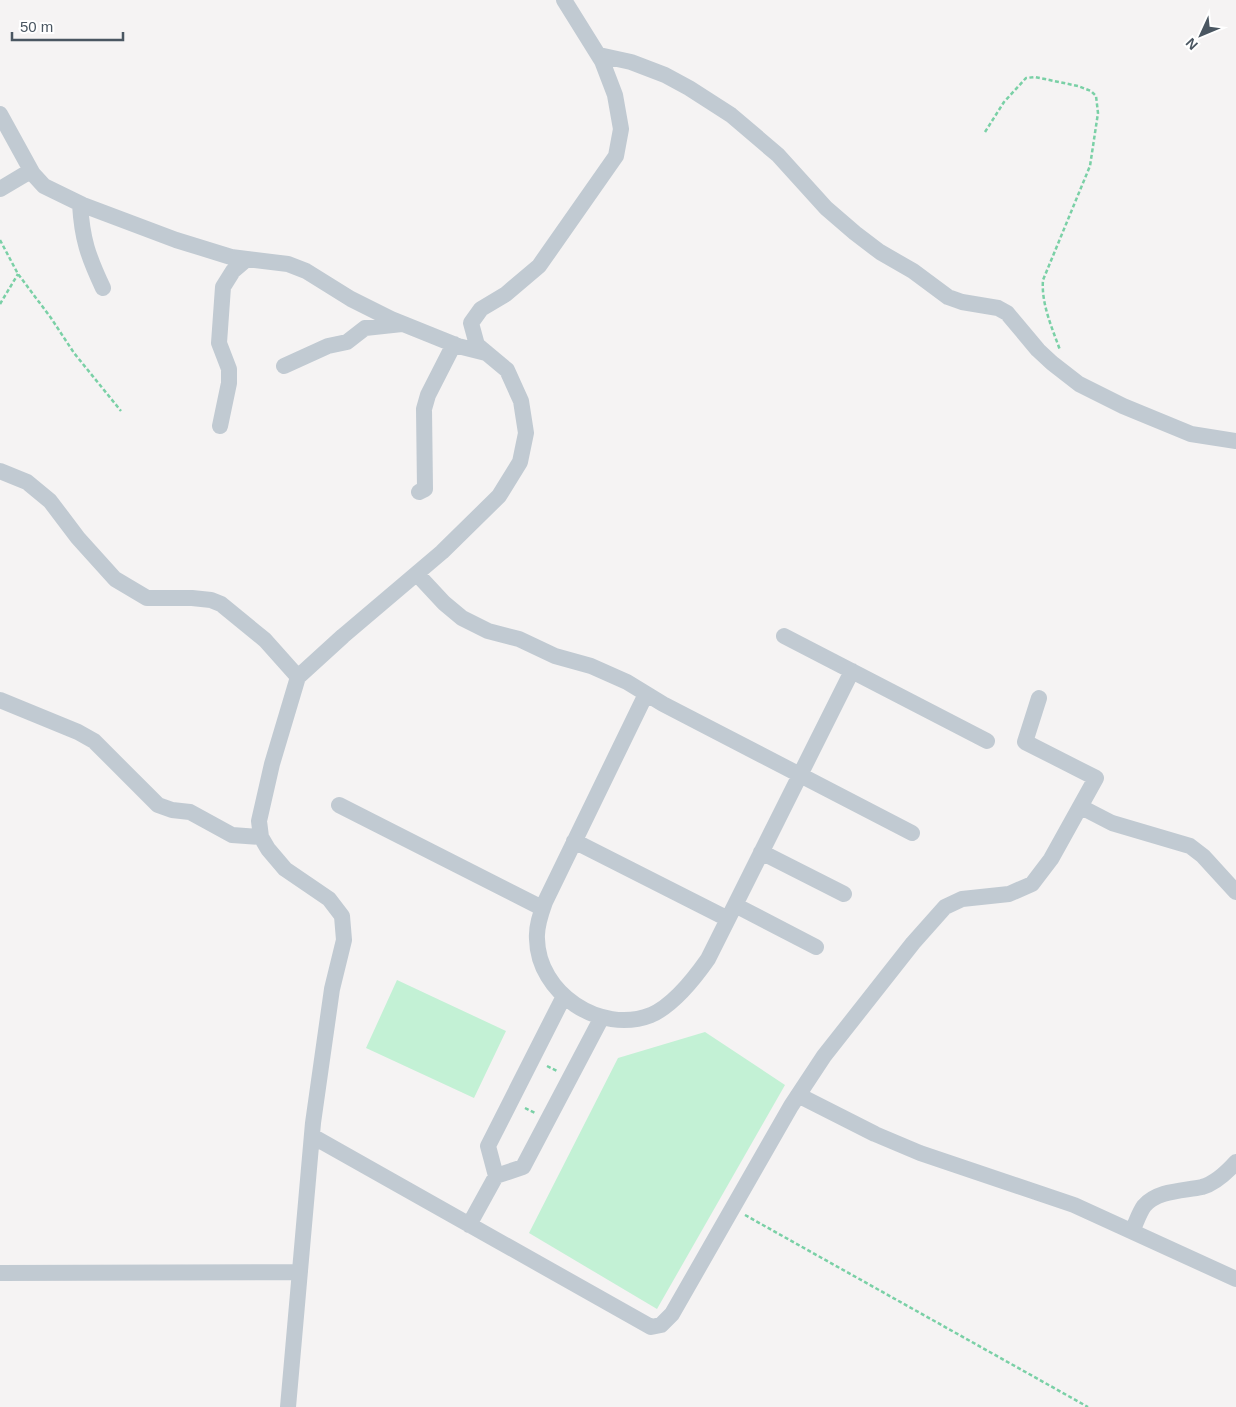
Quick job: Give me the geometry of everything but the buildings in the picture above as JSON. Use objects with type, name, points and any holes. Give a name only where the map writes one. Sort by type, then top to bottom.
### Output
[{"type":"street","points":[[288,1407],[312,1136],[332,988],[344,940],[342,916],[329,898],[285,869],[268,849],[261,837],[259,821],[272,764],[298,677],[442,552],[499,496],[520,462],[526,433],[521,401],[507,370],[476,345],[471,323],[481,309],[506,294],[539,266],[616,156],[621,129],[615,95],[599,55],[564,0]]},
{"type":"street","points":[[599,55],[623,60],[665,74],[731,115],[778,155],[826,208],[880,252],[913,271],[948,296],[962,302],[998,308],[1007,313],[1038,350],[1079,384],[1191,434],[1236,441]]},
{"type":"street","points":[[0,114],[34,174],[44,186],[80,204],[176,240],[231,257],[288,264],[306,271],[351,299],[404,324],[454,344],[486,353]]},
{"type":"street","points":[[0,188],[27,173],[34,174]]},
{"type":"street","points":[[80,204],[81,227],[87,252],[103,288]]},
{"type":"street","points":[[220,426],[229,383],[229,369],[220,343],[224,287],[233,272],[247,259]]},
{"type":"street","points":[[284,366],[328,346],[348,342],[365,328],[404,324]]},
{"type":"street","points":[[419,492],[425,489],[424,409],[428,395],[454,344]]},
{"type":"street","points":[[0,471],[27,482],[50,501],[78,538],[115,579],[147,598],[192,598],[210,600],[221,604],[265,640],[298,677]]},
{"type":"street","points":[[416,574],[444,603],[462,618],[488,631],[519,639],[555,656],[591,666],[627,682],[646,694],[912,833]]},
{"type":"street","points":[[784,636],[988,741]]},
{"type":"street","points":[[646,694],[542,908],[538,922],[537,940],[542,961],[553,984],[567,1000],[607,1019],[626,1020],[651,1014],[675,998],[708,959],[852,671]]},
{"type":"street","points":[[312,1136],[650,1327],[662,1325],[672,1314],[798,1094],[824,1056],[913,943],[945,907],[962,899],[1009,894],[1032,884],[1051,859],[1096,778],[1025,742],[1039,698]]},
{"type":"street","points":[[0,700],[78,732],[94,741],[158,805],[190,812],[232,835],[261,837]]},
{"type":"street","points":[[338,805],[542,908]]},
{"type":"street","points":[[1081,808],[1112,823],[1190,846],[1203,856],[1236,892]]},
{"type":"street","points":[[574,841],[731,912],[816,947]]},
{"type":"street","points":[[761,852],[844,894]]},
{"type":"street","points":[[496,1176],[488,1146],[564,996]]},
{"type":"street","points":[[469,1225],[496,1176],[523,1167],[602,1017]]},
{"type":"street","points":[[798,1094],[902,1146],[1074,1205],[1236,1280]]},
{"type":"street","points":[[1132,1231],[1144,1206],[1158,1197],[1176,1190],[1204,1186],[1224,1175],[1236,1162]]},
{"type":"street","points":[[0,1273],[300,1272]]},
{"type":"path","points":[[985,132],[1004,102],[1026,78],[1035,77],[1078,86],[1091,91],[1096,96],[1098,113],[1090,166],[1043,280],[1042,290],[1050,322],[1063,357],[1065,373]]},
{"type":"path","points":[[0,240],[18,274],[74,353],[121,411]]},
{"type":"path","points":[[0,250],[4,248]]},
{"type":"path","points":[[0,304],[18,274]]},
{"type":"path","points":[[532,1058],[570,1078]]},
{"type":"path","points":[[511,1101],[548,1120]]},
{"type":"path","points":[[732,1208],[1088,1407]]},
{"type":"green space","points":[[397,980],[506,1031],[474,1098],[366,1048]]},
{"type":"green space","points":[[705,1032],[785,1085],[657,1309],[529,1233],[618,1058]]}]
